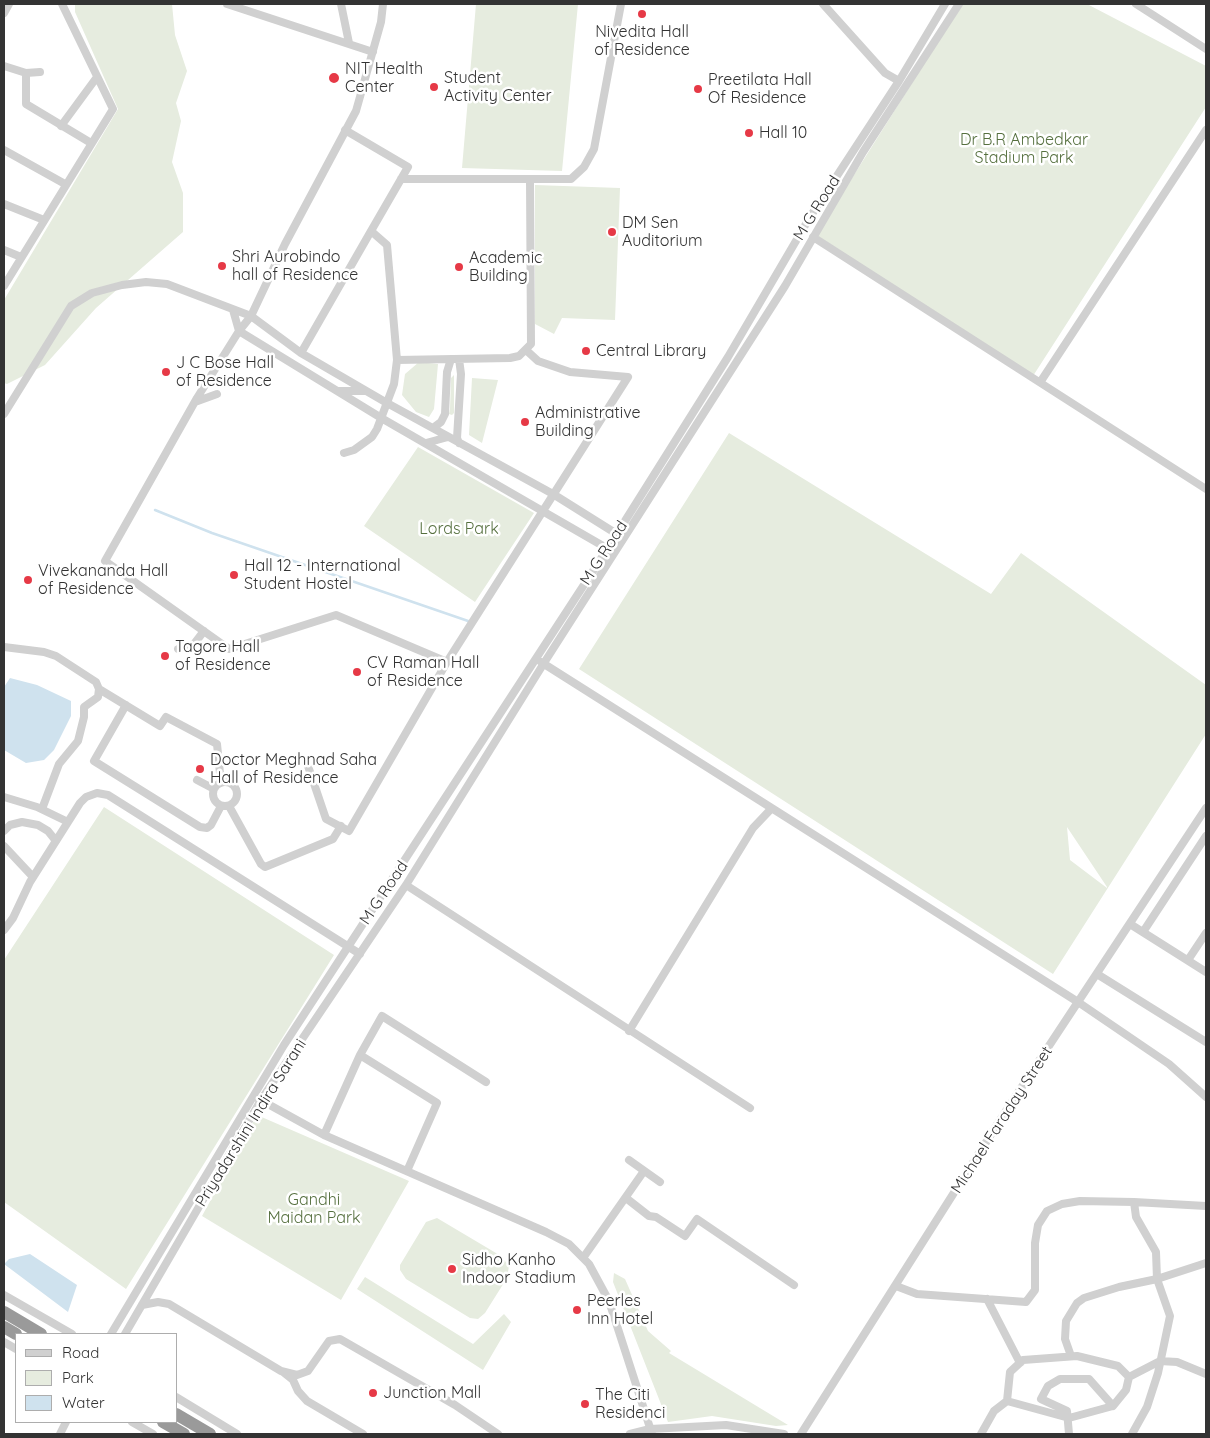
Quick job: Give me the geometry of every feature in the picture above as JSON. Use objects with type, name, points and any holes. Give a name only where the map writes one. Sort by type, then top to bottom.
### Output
[{"type":"highway","points":[[4,1312],[39,1333]]},
{"type":"highway","points":[[4,1327],[15,1333]]},
{"type":"highway","points":[[178,1415],[210,1434]]},
{"type":"highway","points":[[165,1423],[184,1434]]},
{"type":"street","points":[[4,13],[9,4]]},
{"type":"street","points":[[4,286],[112,109],[62,4]]},
{"type":"street","points":[[228,4],[239,6],[373,52]]},
{"type":"street","points":[[342,4],[350,43]]},
{"type":"street","points":[[382,4],[381,22],[356,111],[285,244],[251,316],[239,331],[195,402],[105,561],[229,649],[336,615],[447,662]]},
{"type":"street","points":[[401,179],[571,179],[584,167],[594,149],[621,4]]},
{"type":"street","points":[[823,4],[885,74],[899,81]]},
{"type":"street","name":"M G Road","points":[[253,1096],[348,946],[395,878],[608,548],[728,356],[810,217],[899,81],[945,4]]},
{"type":"street","name":"Priyadarshini Indira Sarani","points":[[126,1333],[262,1100],[406,885],[813,237],[864,152],[959,4]]},
{"type":"street","points":[[1136,4],[1206,49]]},
{"type":"street","points":[[4,66],[26,73],[40,72]]},
{"type":"street","points":[[26,73],[26,104],[91,143]]},
{"type":"street","points":[[62,126],[97,77]]},
{"type":"street","points":[[301,353],[408,167],[345,130]]},
{"type":"street","points":[[1041,381],[1206,130]]},
{"type":"street","points":[[4,150],[65,184]]},
{"type":"street","points":[[397,360],[510,358],[526,350],[531,344],[530,180]]},
{"type":"street","points":[[4,204],[44,220]]},
{"type":"street","points":[[344,453],[354,450],[372,437],[383,419],[394,384],[397,360],[387,245],[371,231]]},
{"type":"street","points":[[813,237],[1206,488]]},
{"type":"street","points":[[4,250],[21,257]]},
{"type":"street","points":[[4,414],[71,306],[92,294],[138,283],[168,284],[251,316],[301,353],[387,403],[553,494],[624,539]]},
{"type":"street","points":[[233,310],[239,331],[383,419],[615,553]]},
{"type":"street","points":[[308,766],[326,819],[350,831],[447,662],[628,377],[570,372],[538,361],[526,350]]},
{"type":"street","points":[[433,428],[441,422],[445,414],[447,372],[455,359]]},
{"type":"street","points":[[455,359],[461,374],[457,418],[457,438],[459,443]]},
{"type":"street","points":[[336,391],[366,391]]},
{"type":"street","points":[[195,402],[217,394]]},
{"type":"street","points":[[445,414],[448,419],[457,418]]},
{"type":"street","points":[[426,443],[448,437]]},
{"type":"street","points":[[440,451],[448,437]]},
{"type":"street","points":[[178,649],[194,644],[204,631]]},
{"type":"street","points":[[4,648],[44,652],[56,656],[96,682],[99,689],[98,698],[84,707],[84,717],[78,741],[59,764],[42,809]]},
{"type":"street","points":[[536,658],[771,809],[1078,1002],[1169,1064],[1206,1097]]},
{"type":"street","points":[[99,689],[160,726],[166,717],[217,744],[221,783]]},
{"type":"street","points":[[126,705],[94,761],[200,827],[207,828],[225,806],[237,797],[236,789],[231,783],[221,783],[214,789]]},
{"type":"street","points":[[197,780],[214,789]]},
{"type":"street","points":[[214,789],[215,801],[225,806],[261,864],[265,867],[333,839],[341,826]]},
{"type":"street","points":[[4,930],[13,918],[33,877],[68,822],[86,797],[97,793],[108,795],[360,954]]},
{"type":"street","points":[[4,797],[42,809],[68,822]]},
{"type":"street","name":"Michael Faraday Street","points":[[801,1434],[1078,1002],[1206,808]]},
{"type":"street","points":[[630,1031],[753,828],[771,809]]},
{"type":"street","points":[[4,831],[10,825],[22,822],[38,824],[48,830],[56,841]]},
{"type":"street","points":[[1143,932],[1206,836]]},
{"type":"street","points":[[4,846],[33,877]]},
{"type":"street","points":[[406,885],[750,1108]]},
{"type":"street","points":[[1130,924],[1206,972]]},
{"type":"street","points":[[1188,960],[1206,933]]},
{"type":"street","points":[[1097,974],[1206,1042]]},
{"type":"street","points":[[324,1135],[360,1055],[382,1016],[486,1082]]},
{"type":"street","points":[[360,1055],[437,1103],[407,1171]]},
{"type":"street","points":[[253,1096],[324,1135],[546,1232],[569,1244],[588,1264],[610,1301],[651,1432]]},
{"type":"street","name":"Priyadarshini Indira Sarani","points":[[111,1332],[253,1096]]},
{"type":"street","points":[[630,1160],[660,1182]]},
{"type":"street","points":[[583,1258],[644,1171]]},
{"type":"street","points":[[626,1198],[649,1216],[656,1217],[686,1236],[697,1219],[794,1285]]},
{"type":"street","points":[[896,1286],[917,1294],[1026,1302],[1035,1290],[1035,1243],[1038,1225],[1048,1211],[1062,1204],[1080,1201],[1206,1206]]},
{"type":"street","points":[[1132,1434],[1147,1408],[1170,1316],[1158,1279],[1156,1252],[1136,1217],[1134,1202]]},
{"type":"street","points":[[1072,1356],[1065,1339],[1066,1321],[1077,1303],[1084,1298],[1119,1287],[1158,1279],[1206,1263]]},
{"type":"street","points":[[4,1295],[70,1333]]},
{"type":"street","points":[[988,1299],[1020,1363]]},
{"type":"street","points":[[142,1304],[158,1302],[170,1304],[281,1371],[293,1380],[298,1391],[307,1401],[363,1434]]},
{"type":"street","points":[[281,1371],[297,1374],[308,1371],[329,1341],[340,1339],[455,1405],[498,1434]]},
{"type":"street","points":[[4,1342],[15,1348]]},
{"type":"street","points":[[981,1434],[994,1411],[1007,1401],[1010,1372],[1023,1360],[1072,1356],[1118,1366],[1129,1376]]},
{"type":"street","points":[[1129,1376],[1160,1361],[1177,1362],[1206,1374]]},
{"type":"street","points":[[1007,1401],[1069,1418],[1113,1406],[1126,1390],[1129,1376]]},
{"type":"street","points":[[1069,1434],[1067,1411],[1041,1399],[1048,1386],[1060,1379],[1089,1380],[1113,1406]]},
{"type":"street","points":[[178,1398],[237,1434]]},
{"type":"street","points":[[60,1434],[67,1423]]},
{"type":"street","points":[[134,1423],[154,1434]]},
{"type":"street","points":[[630,1434],[726,1425],[784,1434]]},
{"type":"green space","points":[[75,4],[172,4],[175,35],[187,71],[176,103],[181,121],[172,162],[183,193],[183,232],[96,308],[45,365],[7,384],[4,383],[4,300],[118,109],[75,12]]},
{"type":"green space","points":[[476,4],[578,4],[562,171],[462,168]]},
{"type":"green space","name":"Dr B.R Ambedkar Stadium Park","points":[[962,4],[1087,4],[1206,66],[1206,107],[1033,376],[816,235]]},
{"type":"green space","points":[[535,185],[620,188],[615,320],[562,318],[554,334],[535,324]]},
{"type":"green space","points":[[419,362],[438,364],[434,409],[429,417],[416,412],[402,395],[405,374]]},
{"type":"green space","points":[[454,375],[454,413],[452,415],[449,414],[451,378]]},
{"type":"green space","points":[[472,378],[498,380],[482,443],[469,435]]},
{"type":"green space","points":[[729,433],[991,594],[1021,553],[1206,685],[1206,734],[1053,974],[579,669]],"holes":[[[1067,827],[1107,887],[1070,860]]]},
{"type":"green space","name":"Lords Park","points":[[418,447],[534,513],[475,602],[364,526]]},
{"type":"green space","points":[[104,807],[334,955],[126,1289],[4,1202],[4,960]]},
{"type":"green space","name":"Gandhi Maidan Park","points":[[257,1115],[409,1181],[341,1300],[202,1216]]},
{"type":"green space","points":[[437,1218],[501,1256],[509,1266],[507,1278],[485,1313],[478,1319],[470,1318],[406,1279],[400,1270],[400,1265],[426,1222]]},
{"type":"green space","points":[[614,1273],[625,1279],[648,1331],[671,1351],[669,1353],[788,1425],[776,1426],[712,1416],[668,1422],[613,1282]]},
{"type":"green space","points":[[365,1277],[473,1344],[504,1314],[511,1322],[483,1370],[357,1289]]},
{"type":"water","points":[[10,678],[37,685],[71,701],[71,716],[54,750],[44,760],[26,763],[4,750],[4,687]]},
{"type":"water","points":[[30,1254],[77,1285],[68,1312],[4,1264],[9,1259]]},
{"type":"waterway","points":[[155,510],[212,533],[471,622]]},
{"type":"place","name":"Nivedita Hall of Residence","points":[[642,14]]},
{"type":"place","name":"NIT Health Center","points":[[334,78]]},
{"type":"place","name":"Student Activity Center","points":[[434,87]]},
{"type":"place","name":"Preetilata Hall Of Residence","points":[[698,89]]},
{"type":"place","name":"Hall 10","points":[[749,133]]},
{"type":"place","name":"DM Sen Auditorium","points":[[612,232]]},
{"type":"place","name":"Shri Aurobindo hall of Residence","points":[[222,266]]},
{"type":"place","name":"Academic Building","points":[[459,267]]},
{"type":"place","name":"Central Library","points":[[586,351]]},
{"type":"place","name":"J C Bose Hall of Residence","points":[[166,372]]},
{"type":"place","name":"Administrative Building","points":[[525,422]]},
{"type":"place","name":"Hall 12 - International Student Hostel","points":[[234,575]]},
{"type":"place","name":"Vivekananda Hall of Residence","points":[[28,580]]},
{"type":"place","name":"Tagore Hall of Residence","points":[[165,656]]},
{"type":"place","name":"CV Raman Hall of Residence","points":[[357,672]]},
{"type":"place","name":"Doctor Meghnad Saha Hall of Residence","points":[[200,769]]},
{"type":"place","name":"Sidho Kanho Indoor Stadium","points":[[452,1269]]},
{"type":"place","name":"Peerles Inn Hotel","points":[[577,1310]]},
{"type":"place","name":"Junction Mall","points":[[373,1393]]},
{"type":"place","name":"The Citi Residenci","points":[[585,1404]]}]
